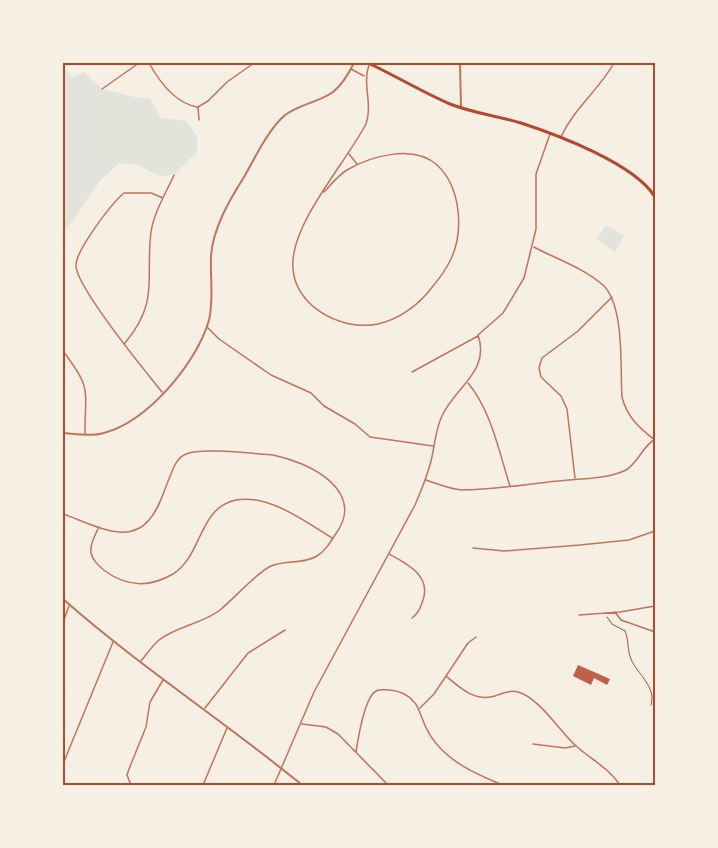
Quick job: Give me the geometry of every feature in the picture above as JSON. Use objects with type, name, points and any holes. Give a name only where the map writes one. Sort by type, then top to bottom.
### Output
[{"type":"main road","points":[[369,63],[424,92],[462,107],[561,138],[619,165],[641,181],[655,197]]},
{"type":"street","points":[[102,88],[139,63]]},
{"type":"street","points":[[149,63],[167,89],[187,104],[198,107],[254,63]]},
{"type":"street","points":[[63,433],[105,433],[148,409],[163,393],[191,357],[206,327],[212,298],[213,241],[230,200],[279,122],[297,107],[332,93],[354,63]]},
{"type":"street","points":[[324,192],[338,177],[358,164],[386,155],[420,156],[436,165],[448,181],[455,196],[458,216],[457,232],[450,260],[431,289],[406,313],[381,324],[370,326],[329,318],[311,305],[302,294],[295,284],[292,269],[293,257],[302,231],[324,192],[349,154],[369,117],[365,76],[369,63]]},
{"type":"street","points":[[460,63],[462,107]]},
{"type":"street","points":[[561,138],[574,112],[600,84],[614,63]]},
{"type":"street","points":[[351,69],[365,76]]},
{"type":"street","points":[[198,107],[199,120]]},
{"type":"street","points":[[412,372],[478,335],[503,313],[513,299],[524,278],[533,247],[537,213],[536,174],[550,134]]},
{"type":"street","points":[[349,154],[358,164]]},
{"type":"street","points":[[125,344],[147,310],[151,285],[151,231],[174,175]]},
{"type":"street","points":[[163,198],[151,193],[124,193],[83,245],[76,263],[81,282],[163,393]]},
{"type":"street","points":[[426,480],[462,490],[510,487],[625,471],[648,444],[655,440],[633,421],[625,410],[622,397],[618,318],[612,297],[597,280],[533,247]]},
{"type":"street","points":[[575,479],[567,409],[561,396],[541,377],[539,368],[546,353],[578,332],[612,297]]},
{"type":"street","points":[[206,327],[219,339],[271,375],[311,393],[324,406],[355,424],[370,437],[434,446]]},
{"type":"street","points":[[274,785],[314,692],[415,505],[426,480],[441,417],[448,404],[468,383],[478,365],[480,355],[478,335]]},
{"type":"street","points":[[63,351],[86,385],[88,399],[85,434]]},
{"type":"street","points":[[468,383],[475,391],[485,412],[510,487]]},
{"type":"street","points":[[63,514],[118,532],[137,528],[145,524],[157,507],[176,463],[184,454],[195,451],[285,458],[312,469],[336,486],[343,499],[344,515],[340,529],[325,550],[311,559],[278,564],[266,569],[214,614],[160,639],[141,661]]},
{"type":"street","points":[[99,527],[91,547],[95,562],[122,582],[135,584],[161,579],[180,568],[193,553],[212,515],[225,504],[237,500],[255,500],[276,505],[333,538]]},
{"type":"street","points":[[473,548],[504,551],[629,540],[655,531]]},
{"type":"street","points":[[389,554],[417,571],[424,583],[423,602],[418,614],[412,618]]},
{"type":"street","points":[[63,599],[113,641],[302,785]]},
{"type":"street","points":[[63,622],[69,605]]},
{"type":"street","points":[[579,615],[655,606]]},
{"type":"street","points":[[615,612],[621,620],[655,632]]},
{"type":"street","points":[[204,709],[248,653],[285,630]]},
{"type":"street","points":[[419,709],[434,694],[468,643],[476,637]]},
{"type":"street","points":[[63,764],[113,641]]},
{"type":"street","points":[[446,676],[461,688],[478,697],[486,698],[512,692],[525,696],[540,708],[576,746],[610,772],[620,785]]},
{"type":"street","points":[[131,785],[127,775],[129,768],[146,726],[150,702],[163,679]]},
{"type":"street","points":[[356,752],[363,719],[373,693],[384,690],[404,693],[413,700],[429,734],[446,753],[465,768],[502,785]]},
{"type":"street","points":[[302,724],[332,730],[350,744],[388,785]]},
{"type":"street","points":[[203,785],[227,727]]},
{"type":"street","points":[[533,744],[566,748],[576,746]]},
{"type":"path","points":[[606,612],[607,620],[625,631],[630,658],[646,679],[653,701],[651,705]]},
{"type":"shaded area","points":[[63,68],[73,77],[84,72],[102,89],[138,98],[150,98],[161,118],[186,121],[197,136],[197,152],[176,173],[161,177],[138,165],[119,163],[100,181],[63,234]]},
{"type":"shaded area","points":[[606,225],[624,236],[615,252],[597,239]]},
{"type":"building","points":[[578,665],[610,679],[607,685],[594,678],[591,685],[573,676]]}]
